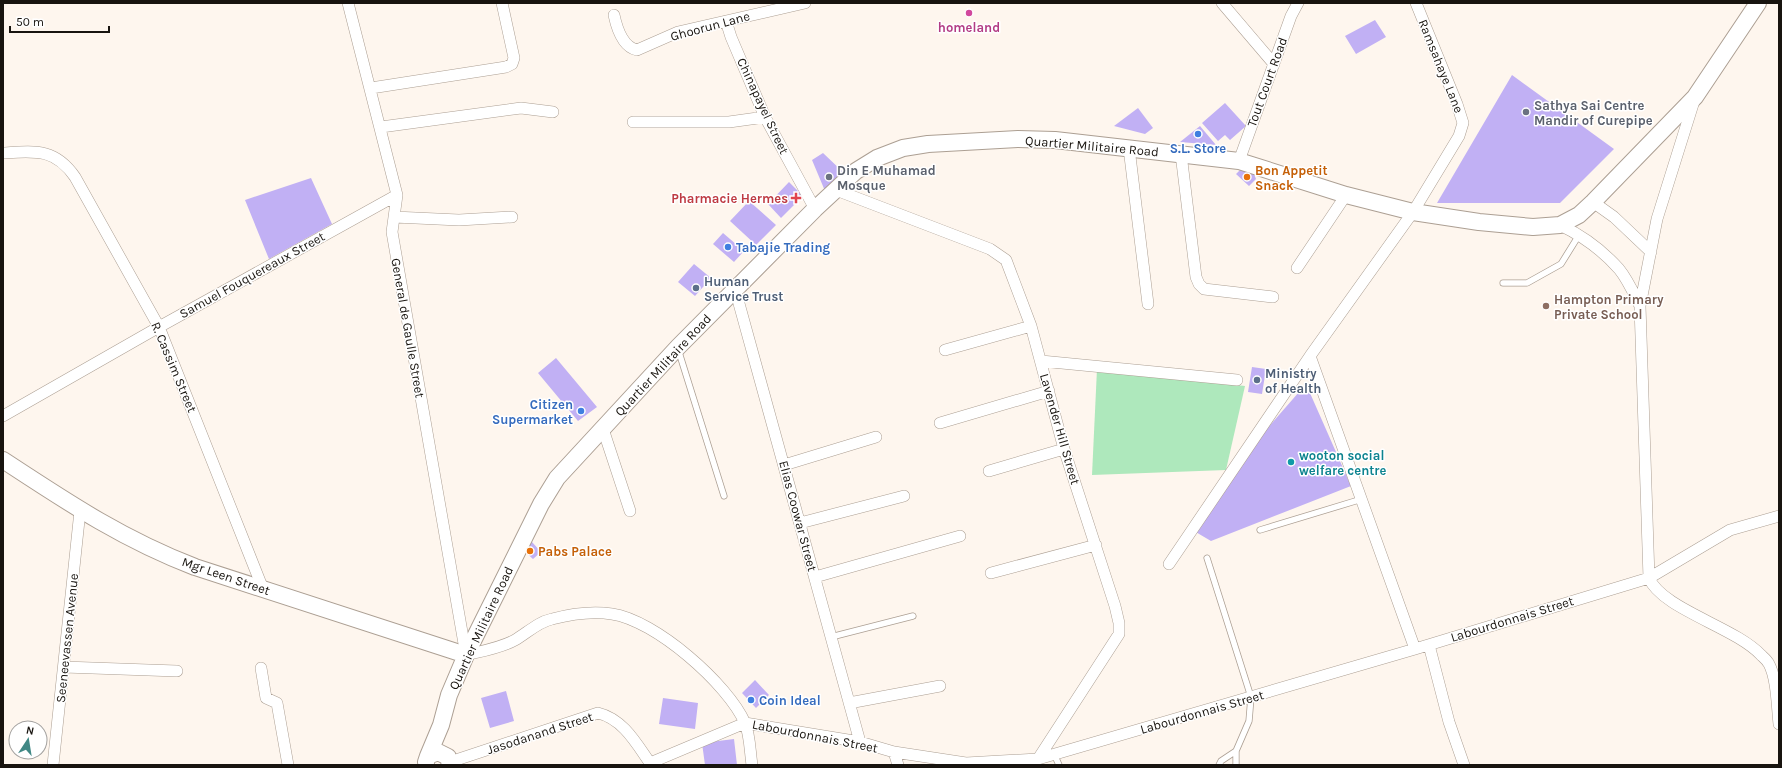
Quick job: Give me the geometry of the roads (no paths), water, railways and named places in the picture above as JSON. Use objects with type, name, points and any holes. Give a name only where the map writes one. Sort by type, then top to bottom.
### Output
[{"type":"main road","name":"Quartier Militaire Road","points":[[427,761],[441,725],[449,695],[466,655],[541,504],[557,478],[678,347],[815,209],[856,171],[877,158],[903,148],[928,144],[1018,139],[1055,140],[1238,161],[1346,195],[1413,212],[1479,222],[1533,227],[1560,225],[1579,215],[1593,202],[1695,97],[1758,3]]},
{"type":"main road","name":"Mgr Leen Street","points":[[3,460],[80,511],[156,552],[263,589],[466,655]]},
{"type":"main road","name":"Quartier Militaire Road","points":[[441,725],[450,761]]},
{"type":"main road","points":[[427,761],[438,752],[450,761]]},
{"type":"street","name":"General de Gaulle Street","points":[[348,3],[398,195],[392,232],[466,655]]},
{"type":"street","points":[[371,88],[506,67],[512,64],[514,58],[502,3]]},
{"type":"street","name":"Ghoorun Lane","points":[[614,15],[626,45],[637,50],[678,32],[805,3]]},
{"type":"street","points":[[1222,3],[1274,64]]},
{"type":"street","name":"Tout Court Road","points":[[1238,161],[1291,16],[1298,3]]},
{"type":"street","name":"Ramsahaye Lane","points":[[1413,212],[1459,136],[1463,123],[1416,3]]},
{"type":"street","name":"Chinapayel Street","points":[[726,21],[731,37],[765,117],[815,209]]},
{"type":"street","points":[[1695,97],[1657,220],[1640,306],[1649,578],[1653,587],[1667,598],[1752,646],[1769,664],[1774,683],[1779,724]]},
{"type":"street","points":[[381,127],[522,108],[553,112]]},
{"type":"street","points":[[633,122],[729,122],[765,117]]},
{"type":"street","points":[[1129,148],[1148,304]]},
{"type":"street","name":"R. Cassim Street","points":[[3,153],[36,151],[59,159],[68,166],[75,177],[159,327],[263,589]]},
{"type":"street","points":[[1181,154],[1196,277],[1199,284],[1204,289],[1273,297]]},
{"type":"street","name":"Lavender Hill Street","points":[[836,190],[990,249],[1006,260],[1032,326],[1064,449],[1096,545],[1119,624],[1119,634],[1038,759]]},
{"type":"street","name":"Samuel Fouquereaux Street","points":[[3,416],[159,327],[398,195]]},
{"type":"street","points":[[1297,268],[1346,195]]},
{"type":"street","points":[[1593,202],[1614,217],[1651,252]]},
{"type":"street","points":[[1168,564],[1310,356],[1413,212]]},
{"type":"street","points":[[394,217],[459,220],[512,217]]},
{"type":"street","points":[[1560,225],[1579,234],[1618,269],[1630,286],[1640,306]]},
{"type":"street","name":"Elias Coowar Street","points":[[735,290],[860,742]]},
{"type":"street","points":[[945,350],[1032,326]]},
{"type":"street","points":[[1310,356],[1415,649]]},
{"type":"street","points":[[1040,361],[1237,380]]},
{"type":"street","points":[[940,423],[1048,391]]},
{"type":"street","points":[[602,429],[630,511]]},
{"type":"street","points":[[784,465],[876,437]]},
{"type":"street","points":[[989,471],[1064,449]]},
{"type":"street","points":[[800,523],[904,496]]},
{"type":"street","name":"Seeneevassen Avenue","points":[[53,765],[80,511]]},
{"type":"street","name":"Labourdonnais Street","points":[[745,723],[860,742],[894,752],[966,762],[1038,759],[1415,649],[1649,578],[1730,530],[1779,516]]},
{"type":"street","points":[[815,577],[960,536]]},
{"type":"street","points":[[990,573],[1096,545]]},
{"type":"street","points":[[466,655],[514,640],[533,627],[551,619],[590,612],[613,614],[636,620],[660,635],[707,672],[724,691],[745,723],[752,765]]},
{"type":"street","points":[[1428,645],[1449,722],[1464,765]]},
{"type":"street","points":[[64,667],[177,671]]},
{"type":"street","points":[[261,668],[266,698],[277,703],[288,765]]},
{"type":"street","points":[[849,703],[940,686]]},
{"type":"street","name":"Jasodanand Street","points":[[450,761],[598,713],[608,716],[620,723],[651,764],[745,723]]},
{"type":"street","points":[[894,752],[898,765]]},
{"type":"lane","points":[[1503,283],[1527,283],[1561,264],[1579,234]]},
{"type":"lane","points":[[678,347],[724,496]]},
{"type":"lane","points":[[1260,530],[1362,499]]},
{"type":"lane","points":[[1207,558],[1251,697],[1249,721],[1236,751],[1236,765]]},
{"type":"lane","points":[[831,637],[913,616]]},
{"type":"lane","points":[[1219,765],[1221,760],[1236,751]]},
{"type":"lane","points":[[1054,754],[1059,765]]},
{"type":"place","name":"homeland","points":[[969,13]]},
{"type":"place","name":"Sathya Sai Centre Mandir of Curepipe","points":[[1526,112]]},
{"type":"place","name":"S.L. Store","points":[[1198,134]]},
{"type":"place","name":"Din E Muhamad Mosque","points":[[829,177]]},
{"type":"place","name":"Bon Appetit Snack","points":[[1247,177]]},
{"type":"place","name":"Pharmacie Hermes","points":[[796,198]]},
{"type":"place","name":"Tabajie Trading","points":[[728,247]]},
{"type":"place","name":"Human Service Trust","points":[[696,288]]},
{"type":"place","name":"Hampton Primary Private School","points":[[1546,306]]},
{"type":"place","name":"Ministry of Health","points":[[1257,380]]},
{"type":"place","name":"Citizen Supermarket","points":[[581,411]]},
{"type":"place","name":"wooton social welfare centre","points":[[1291,462]]},
{"type":"place","name":"Pabs Palace","points":[[530,551]]},
{"type":"place","name":"Coin Ideal","points":[[751,700]]}]
